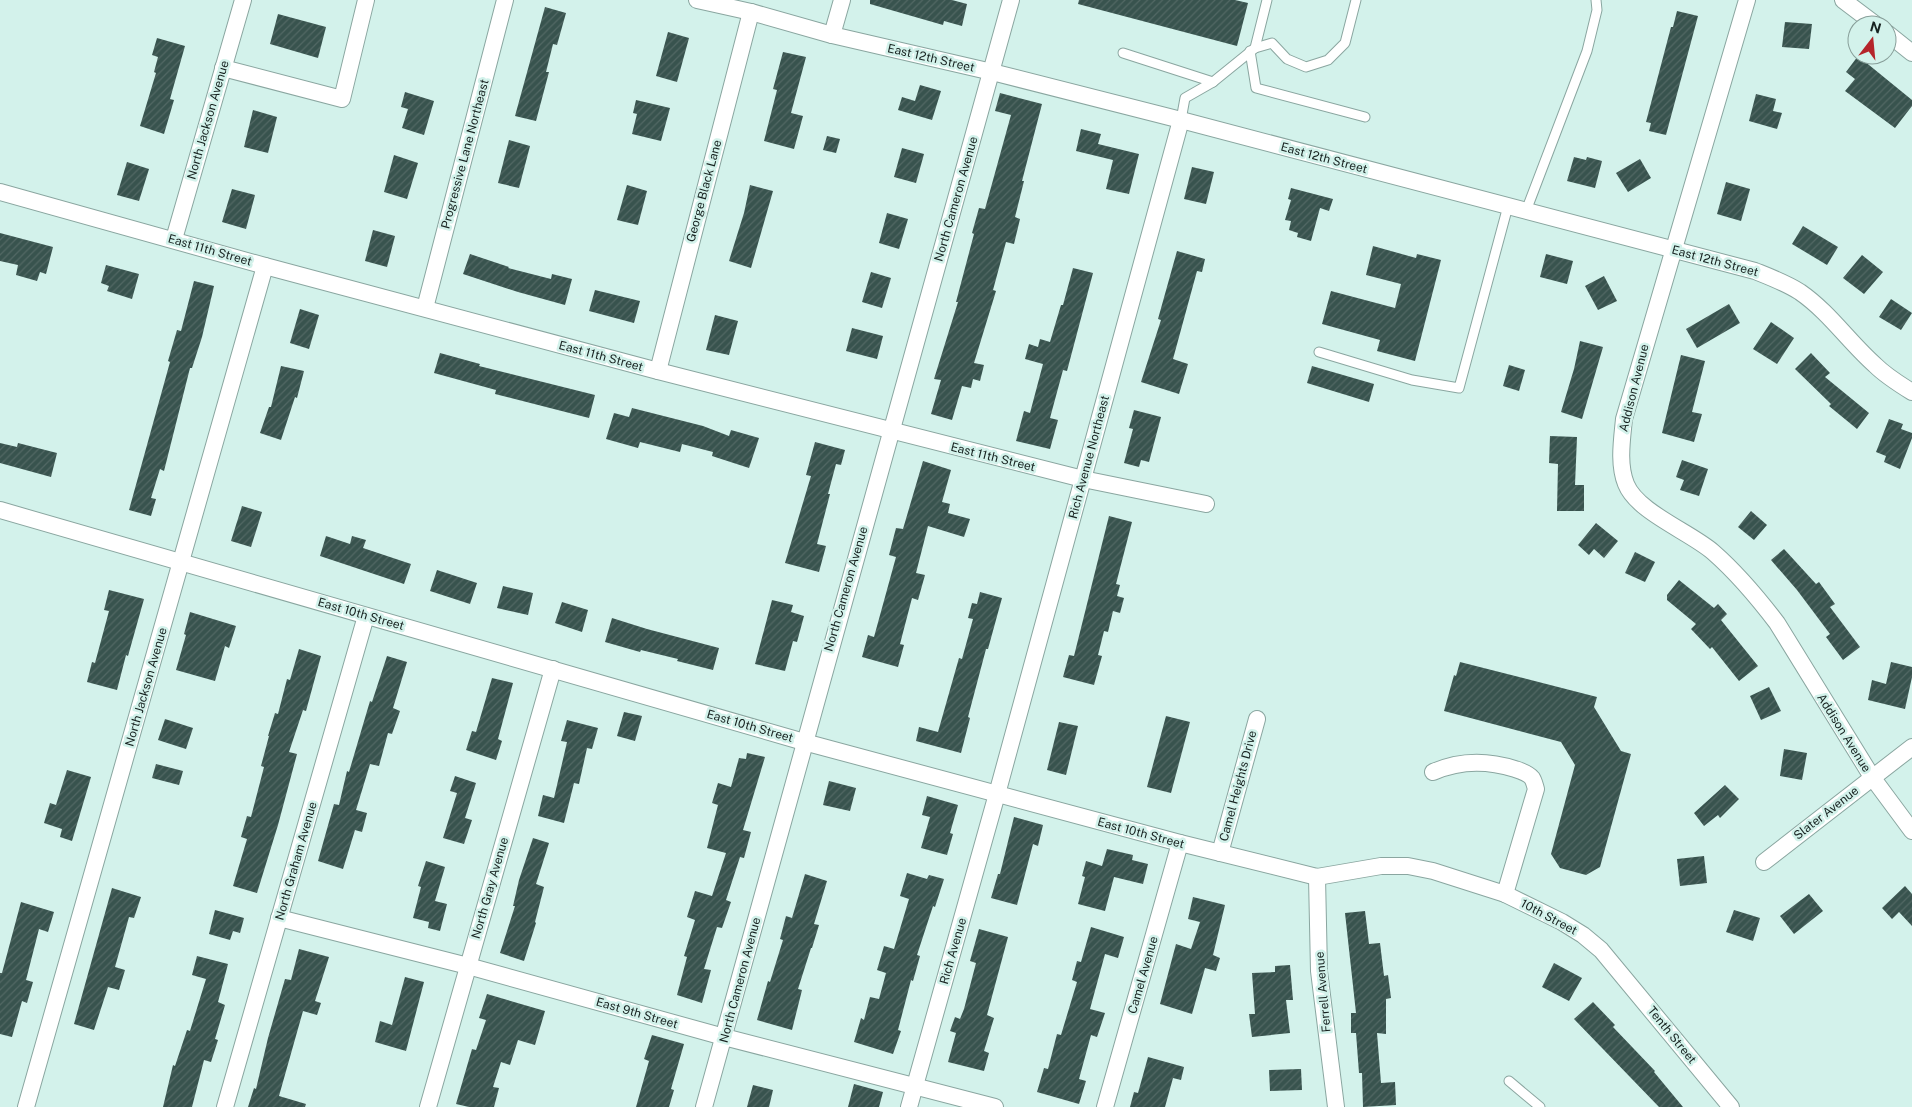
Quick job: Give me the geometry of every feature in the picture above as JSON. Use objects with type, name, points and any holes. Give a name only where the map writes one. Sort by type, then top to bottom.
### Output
[{"type":"street","name":"North Jackson Avenue","points":[[174,240],[243,0]]},
{"type":"street","points":[[223,68],[342,99],[366,0]]},
{"type":"street","name":"Progressive Lane Northeast","points":[[425,308],[505,0]]},
{"type":"street","name":"East 12th Street","points":[[696,0],[751,12],[832,35],[992,72],[1180,120],[1755,271],[1800,292],[1823,311],[1874,365],[1897,384],[1912,392]]},
{"type":"street","points":[[832,35],[842,0]]},
{"type":"street","name":"North Cameron Avenue","points":[[704,1107],[1011,0]]},
{"type":"street","name":"Addison Avenue","points":[[1747,0],[1624,419],[1621,441],[1623,471],[1626,485],[1634,497],[1651,512],[1713,552],[1760,599],[1777,623],[1872,777],[1912,831]]},
{"type":"street","points":[[1843,0],[1863,15]]},
{"type":"street","name":"George Black Lane","points":[[658,371],[751,12]]},
{"type":"street","points":[[1897,41],[1912,52]]},
{"type":"street","name":"Rich Avenue Northeast","points":[[997,794],[1180,120]]},
{"type":"street","name":"East 11th Street","points":[[0,192],[265,266],[658,371],[1083,479],[1206,504]]},
{"type":"street","name":"North Jackson Avenue","points":[[26,1107],[265,266]]},
{"type":"street","name":"East 10th Street","points":[[0,510],[804,742],[1180,843],[1317,877],[1381,866],[1408,866],[1433,871],[1505,894]]},
{"type":"street","name":"North Graham Avenue","points":[[225,1107],[366,616]]},
{"type":"street","name":"North Gray Avenue","points":[[428,1107],[553,669]]},
{"type":"street","name":"Camel Heights Drive","points":[[1220,853],[1256,719]]},
{"type":"street","name":"Slater Avenue","points":[[1764,862],[1912,747]]},
{"type":"street","points":[[1433,772],[1458,764],[1487,763],[1524,772],[1532,779],[1536,789],[1505,894]]},
{"type":"street","name":"Rich Avenue","points":[[908,1107],[997,794]]},
{"type":"street","name":"Camel Avenue","points":[[1105,1107],[1180,843]]},
{"type":"street","name":"Ferrell Avenue","points":[[1317,877],[1319,971],[1336,1107]]},
{"type":"street","name":"10th Street","points":[[1505,894],[1562,922],[1583,935],[1613,963]]},
{"type":"street","name":"East 9th Street","points":[[279,918],[468,966],[724,1037],[995,1107]]},
{"type":"street","name":"Tenth Street","points":[[1613,963],[1731,1107]]},
{"type":"lane","points":[[1267,0],[1253,50],[1256,88],[1365,117]]},
{"type":"lane","points":[[1180,120],[1185,98],[1213,82],[1253,50],[1272,43],[1287,60],[1306,67],[1328,60],[1345,43],[1356,0]]},
{"type":"lane","points":[[1526,211],[1587,51],[1597,10],[1596,0]]},
{"type":"lane","points":[[1123,53],[1213,82]]},
{"type":"lane","points":[[1319,352],[1412,380],[1459,388],[1508,206]]},
{"type":"lane","points":[[1509,1081],[1540,1107]]},
{"type":"building","points":[[870,0],[952,0],[967,4],[962,26],[944,21],[943,25],[870,4]]},
{"type":"building","points":[[1079,0],[1235,0],[1248,3],[1237,46],[1078,4]]},
{"type":"building","points":[[545,7],[566,13],[557,45],[553,44],[546,72],[549,72],[536,121],[515,116]]},
{"type":"building","points":[[1677,11],[1698,16],[1666,135],[1649,131],[1651,123],[1646,122]]},
{"type":"building","points":[[278,14],[326,27],[318,58],[270,44]]},
{"type":"building","points":[[1785,22],[1812,24],[1809,49],[1782,47]]},
{"type":"building","points":[[668,32],[689,38],[677,82],[656,76]]},
{"type":"building","points":[[157,38],[185,46],[170,99],[174,100],[164,134],[140,126],[156,73],[154,72],[158,57],[152,55]]},
{"type":"building","points":[[783,52],[806,57],[791,113],[803,116],[794,149],[764,141],[777,90],[773,89]]},
{"type":"building","points":[[1851,65],[1869,65],[1912,100],[1912,106],[1895,128],[1845,91],[1855,79],[1846,72]]},
{"type":"building","points":[[920,85],[941,91],[932,120],[898,110],[902,97],[915,101]]},
{"type":"building","points":[[405,92],[434,101],[424,135],[402,128],[408,109],[401,107]]},
{"type":"building","points":[[1000,93],[1042,104],[1022,181],[1024,181],[1015,217],[1020,219],[1014,244],[1006,242],[993,290],[996,291],[974,363],[984,365],[980,381],[973,379],[971,388],[962,386],[952,420],[931,414],[941,380],[934,379],[958,302],[956,302],[979,208],[985,209],[1011,115],[995,111]]},
{"type":"building","points":[[1756,94],[1776,99],[1773,111],[1782,113],[1777,129],[1749,121]]},
{"type":"building","points":[[636,100],[670,108],[661,141],[632,134],[637,114],[633,113]]},
{"type":"building","points":[[253,110],[277,117],[268,153],[244,147]]},
{"type":"building","points":[[1081,129],[1101,134],[1098,144],[1139,154],[1129,194],[1106,189],[1113,160],[1076,151]]},
{"type":"building","points":[[827,136],[840,139],[836,153],[823,150]]},
{"type":"building","points":[[509,140],[530,146],[519,188],[498,183]]},
{"type":"building","points":[[902,148],[924,154],[916,183],[894,177]]},
{"type":"building","points":[[394,155],[418,163],[407,199],[384,192]]},
{"type":"building","points":[[1574,157],[1586,160],[1587,157],[1602,161],[1595,188],[1567,181]]},
{"type":"building","points":[[1640,159],[1651,178],[1628,192],[1616,173]]},
{"type":"building","points":[[127,162],[149,169],[139,201],[117,195]]},
{"type":"building","points":[[1192,167],[1214,172],[1206,204],[1184,199]]},
{"type":"building","points":[[1726,182],[1750,189],[1741,221],[1717,214]]},
{"type":"building","points":[[627,185],[647,191],[638,225],[617,220]]},
{"type":"building","points":[[750,185],[773,191],[751,268],[729,261],[744,213]]},
{"type":"building","points":[[1291,188],[1333,199],[1329,211],[1320,208],[1311,241],[1297,237],[1298,233],[1289,230],[1291,221],[1285,220],[1291,200],[1288,199]]},
{"type":"building","points":[[232,189],[255,195],[246,229],[222,222]]},
{"type":"building","points":[[887,213],[908,219],[899,249],[879,243]]},
{"type":"building","points":[[1803,226],[1838,247],[1827,265],[1792,244]]},
{"type":"building","points":[[373,230],[395,236],[387,267],[365,261]]},
{"type":"building","points":[[0,233],[53,247],[46,274],[40,272],[37,281],[16,275],[18,265],[0,261]]},
{"type":"building","points":[[1373,246],[1416,258],[1417,254],[1441,260],[1415,361],[1377,351],[1380,340],[1322,324],[1331,291],[1395,308],[1401,284],[1366,275]]},
{"type":"building","points":[[1177,251],[1205,259],[1202,272],[1197,271],[1173,359],[1188,364],[1179,394],[1141,382],[1161,320],[1158,319]]},
{"type":"building","points":[[470,254],[508,268],[551,279],[552,274],[572,279],[565,305],[463,274]]},
{"type":"building","points":[[1546,254],[1573,261],[1567,284],[1540,277]]},
{"type":"building","points":[[1862,255],[1883,272],[1864,294],[1843,278]]},
{"type":"building","points":[[106,265],[139,274],[132,299],[107,291],[109,286],[101,283]]},
{"type":"building","points":[[1073,268],[1093,273],[1067,371],[1063,370],[1050,418],[1058,420],[1050,449],[1016,441],[1024,411],[1030,413],[1043,364],[1025,359],[1029,344],[1038,347],[1040,339],[1050,342]]},
{"type":"building","points":[[871,272],[891,278],[882,308],[862,302]]},
{"type":"building","points":[[1604,276],[1617,301],[1598,310],[1585,286]]},
{"type":"building","points":[[194,281],[214,286],[202,337],[192,368],[190,368],[164,471],[160,469],[151,498],[156,499],[151,516],[129,510],[170,362],[168,361],[177,330],[181,331]]},
{"type":"building","points":[[595,290],[640,301],[634,323],[589,311]]},
{"type":"building","points":[[1891,299],[1912,313],[1901,330],[1879,317]]},
{"type":"building","points":[[1729,304],[1740,323],[1697,348],[1686,329]]},
{"type":"building","points":[[300,309],[319,315],[309,349],[290,343]]},
{"type":"building","points":[[715,315],[738,321],[729,355],[706,350]]},
{"type":"building","points":[[1771,322],[1794,338],[1777,364],[1753,349]]},
{"type":"building","points":[[852,328],[883,336],[877,359],[846,351]]},
{"type":"building","points":[[1580,341],[1603,347],[1582,419],[1561,412]]},
{"type":"building","points":[[440,353],[480,364],[479,366],[595,395],[589,418],[495,394],[496,390],[434,373]]},
{"type":"building","points":[[1811,353],[1830,373],[1825,377],[1869,413],[1857,429],[1829,406],[1831,404],[1795,369]]},
{"type":"building","points":[[1681,355],[1705,361],[1692,412],[1702,414],[1694,442],[1662,433]]},
{"type":"building","points":[[1509,365],[1525,370],[1519,391],[1503,386]]},
{"type":"building","points":[[281,366],[304,371],[297,398],[295,397],[281,440],[260,433],[269,407],[271,407]]},
{"type":"building","points":[[1312,366],[1374,384],[1369,402],[1307,383]]},
{"type":"building","points":[[632,408],[703,426],[729,436],[731,430],[759,438],[749,468],[712,456],[713,452],[682,444],[680,452],[640,442],[638,448],[606,439],[614,413],[629,417]]},
{"type":"building","points":[[1134,410],[1161,417],[1149,462],[1141,460],[1139,467],[1124,463],[1133,429],[1129,428]]},
{"type":"building","points":[[1889,419],[1903,424],[1901,429],[1912,433],[1912,438],[1900,469],[1884,462],[1886,456],[1876,452]]},
{"type":"building","points":[[1550,436],[1577,437],[1575,485],[1584,485],[1584,511],[1557,511],[1558,464],[1549,463]]},
{"type":"building","points":[[815,442],[845,450],[841,465],[836,464],[817,544],[826,546],[819,572],[785,563],[811,476],[806,475]]},
{"type":"building","points":[[0,443],[17,447],[18,443],[57,453],[51,477],[0,463]]},
{"type":"building","points":[[1682,460],[1708,469],[1699,496],[1680,490],[1684,480],[1676,477]]},
{"type":"building","points":[[923,461],[951,470],[942,502],[950,504],[948,513],[970,519],[964,537],[928,526],[916,573],[925,575],[918,600],[912,598],[900,644],[904,645],[898,667],[862,657],[868,635],[874,637],[896,557],[889,555],[896,528],[903,529]]},
{"type":"building","points":[[242,506],[262,512],[251,547],[231,541]]},
{"type":"building","points":[[1751,511],[1767,525],[1754,540],[1738,527]]},
{"type":"building","points":[[1109,516],[1132,522],[1116,584],[1120,585],[1117,596],[1124,598],[1120,613],[1113,611],[1108,632],[1104,631],[1098,655],[1102,656],[1094,685],[1063,677],[1069,655],[1074,656]]},
{"type":"building","points":[[1596,523],[1618,541],[1604,558],[1594,549],[1589,555],[1578,545]]},
{"type":"building","points":[[326,536],[350,544],[352,536],[366,540],[363,548],[411,564],[404,584],[320,556]]},
{"type":"building","points":[[1784,549],[1816,584],[1819,582],[1835,604],[1830,607],[1860,647],[1843,660],[1826,637],[1830,634],[1797,590],[1771,560]]},
{"type":"building","points":[[1635,552],[1655,562],[1645,582],[1625,573]]},
{"type":"building","points":[[437,570],[477,583],[470,604],[430,591]]},
{"type":"building","points":[[1679,580],[1714,608],[1718,604],[1727,614],[1721,620],[1758,666],[1739,681],[1712,647],[1710,649],[1691,629],[1696,624],[1667,600],[1667,595]]},
{"type":"building","points":[[503,586],[533,593],[528,615],[497,608]]},
{"type":"building","points":[[109,590],[144,599],[117,690],[87,682],[92,662],[95,663],[109,611],[104,610]]},
{"type":"building","points":[[980,592],[1002,598],[968,717],[970,718],[961,753],[916,741],[919,727],[938,732],[959,658],[962,659],[973,619],[968,618],[972,603],[977,604]]},
{"type":"building","points":[[772,600],[793,605],[791,612],[804,616],[797,642],[793,641],[785,671],[755,664]]},
{"type":"building","points":[[562,602],[588,610],[582,632],[555,623]]},
{"type":"building","points":[[190,612],[236,626],[229,648],[225,646],[215,681],[176,670],[186,635],[184,634]]},
{"type":"building","points":[[612,618],[719,648],[713,670],[677,661],[678,659],[641,650],[640,652],[605,642]]},
{"type":"building","points":[[299,649],[321,656],[306,711],[303,710],[289,752],[297,754],[257,893],[233,886],[247,839],[241,837],[247,816],[251,817],[264,767],[261,766],[275,713],[278,714],[287,679],[290,680]]},
{"type":"building","points":[[387,656],[407,662],[393,708],[400,711],[392,734],[388,733],[379,766],[370,764],[356,810],[367,813],[362,832],[355,830],[343,869],[318,861],[334,804],[339,805],[347,771],[349,772],[370,701],[372,702]]},
{"type":"building","points":[[1460,662],[1597,697],[1594,707],[1621,751],[1631,754],[1600,867],[1586,875],[1560,868],[1551,854],[1575,765],[1561,742],[1444,711],[1454,675],[1456,676]]},
{"type":"building","points":[[1891,662],[1912,667],[1912,677],[1905,709],[1868,700],[1872,680],[1886,684]]},
{"type":"building","points":[[492,678],[513,683],[498,739],[502,741],[496,760],[466,750],[472,731],[476,732]]},
{"type":"building","points":[[1769,687],[1781,711],[1761,720],[1750,696]]},
{"type":"building","points":[[624,712],[642,716],[635,741],[617,736]]},
{"type":"building","points":[[1166,716],[1190,722],[1171,793],[1147,787]]},
{"type":"building","points":[[165,719],[193,728],[186,749],[158,740]]},
{"type":"building","points":[[567,720],[598,728],[592,749],[587,748],[579,784],[574,783],[564,823],[538,816],[543,795],[554,798],[567,742],[561,741]]},
{"type":"building","points":[[1059,722],[1078,726],[1066,775],[1047,770]]},
{"type":"building","points":[[1784,749],[1807,753],[1802,780],[1780,776]]},
{"type":"building","points":[[747,753],[765,757],[743,830],[751,832],[744,858],[740,857],[726,900],[731,902],[722,928],[717,927],[704,969],[711,970],[702,1003],[677,995],[687,957],[684,956],[695,920],[687,917],[695,891],[712,896],[726,853],[707,848],[718,805],[712,803],[718,783],[731,787],[739,758],[746,759]]},
{"type":"building","points":[[156,764],[183,771],[179,785],[152,778]]},
{"type":"building","points":[[67,770],[91,777],[72,841],[60,837],[62,829],[44,823],[50,803],[56,805]]},
{"type":"building","points":[[455,776],[476,783],[465,818],[472,820],[464,844],[443,838],[457,793],[450,791]]},
{"type":"building","points":[[829,781],[856,788],[850,811],[823,805]]},
{"type":"building","points":[[1725,785],[1739,799],[1720,818],[1718,815],[1704,826],[1694,813]]},
{"type":"building","points":[[927,796],[958,805],[950,833],[953,834],[947,855],[921,848],[930,817],[922,815]]},
{"type":"building","points":[[1014,817],[1043,825],[1038,846],[1033,844],[1017,905],[991,898],[998,874],[1000,874]]},
{"type":"building","points":[[533,838],[549,843],[536,884],[544,887],[536,923],[524,961],[500,953],[515,906],[513,906],[519,880]]},
{"type":"building","points":[[1107,849],[1133,855],[1132,860],[1148,864],[1143,884],[1114,877],[1105,911],[1078,904],[1085,877],[1082,876],[1086,861],[1102,866]]},
{"type":"building","points":[[1704,856],[1707,883],[1680,886],[1677,859]]},
{"type":"building","points":[[426,861],[445,867],[435,901],[447,904],[440,931],[428,928],[429,922],[413,918],[421,887],[418,886]]},
{"type":"building","points":[[907,873],[927,879],[929,875],[944,879],[917,955],[920,956],[913,981],[911,980],[898,1030],[901,1031],[893,1054],[854,1042],[861,1018],[864,1020],[870,997],[879,999],[886,973],[877,970],[884,946],[894,949],[909,899],[900,896]]},
{"type":"building","points":[[805,874],[827,881],[814,924],[819,925],[798,989],[802,990],[792,1030],[757,1020],[768,981],[770,982],[783,940],[780,939],[786,916],[792,918]]},
{"type":"building","points":[[1905,886],[1912,894],[1912,926],[1899,912],[1892,919],[1882,908]]},
{"type":"building","points":[[112,888],[141,897],[134,918],[129,917],[115,967],[125,970],[119,990],[108,987],[94,1030],[74,1024]]},
{"type":"building","points":[[1809,894],[1823,911],[1794,934],[1780,916]]},
{"type":"building","points":[[1193,897],[1225,905],[1213,955],[1220,958],[1216,971],[1205,968],[1192,1014],[1160,1004],[1176,944],[1191,949],[1200,922],[1188,919]]},
{"type":"building","points":[[21,902],[54,912],[48,932],[39,929],[26,980],[33,982],[27,1003],[22,1001],[12,1037],[0,1034],[0,973],[2,973]]},
{"type":"building","points":[[215,910],[244,918],[240,933],[233,931],[230,940],[209,934]]},
{"type":"building","points":[[1734,910],[1760,918],[1753,941],[1726,932]]},
{"type":"building","points":[[1365,911],[1369,944],[1380,943],[1384,976],[1388,975],[1391,998],[1386,999],[1386,1034],[1377,1033],[1381,1083],[1395,1082],[1396,1105],[1363,1107],[1362,1073],[1359,1073],[1356,1033],[1351,1033],[1351,1013],[1356,1013],[1345,913]]},
{"type":"building","points":[[1091,927],[1124,937],[1118,958],[1105,954],[1090,1009],[1105,1013],[1097,1037],[1091,1035],[1079,1079],[1086,1081],[1079,1104],[1037,1092],[1044,1068],[1048,1069],[1057,1034],[1061,1035],[1077,982],[1072,980],[1077,961],[1081,962]]},
{"type":"building","points":[[979,929],[1008,937],[987,1015],[994,1018],[984,1051],[989,1053],[984,1071],[948,1062],[956,1033],[950,1031],[955,1017],[960,1019],[964,1009],[976,963],[970,961]]},
{"type":"building","points":[[299,949],[329,957],[315,1001],[321,1003],[317,1015],[303,1011],[279,1096],[306,1104],[305,1107],[248,1107],[254,1088],[256,1089],[285,979],[291,980]]},
{"type":"building","points":[[197,956],[228,964],[218,1002],[225,1005],[215,1039],[218,1040],[211,1062],[204,1060],[192,1107],[163,1107],[173,1065],[175,1066],[187,1030],[190,1031],[206,979],[192,975]]},
{"type":"building","points":[[1554,963],[1582,978],[1569,1001],[1542,987]]},
{"type":"building","points":[[1290,965],[1293,1000],[1286,1000],[1290,1033],[1252,1037],[1249,1014],[1255,1014],[1252,973],[1275,972],[1275,966]]},
{"type":"building","points":[[405,977],[424,982],[406,1051],[375,1042],[380,1021],[392,1025]]},
{"type":"building","points":[[487,994],[545,1011],[535,1045],[518,1040],[510,1065],[501,1062],[493,1087],[499,1088],[494,1107],[469,1107],[456,1104],[472,1049],[476,1050],[486,1020],[479,1018]]},
{"type":"building","points":[[1593,1002],[1615,1025],[1613,1027],[1655,1071],[1683,1107],[1659,1107],[1574,1019]]},
{"type":"building","points":[[652,1035],[684,1044],[671,1089],[674,1090],[669,1107],[636,1107],[649,1061],[644,1059]]},
{"type":"building","points":[[1148,1057],[1184,1067],[1181,1080],[1173,1078],[1165,1107],[1130,1107],[1134,1092],[1138,1093]]},
{"type":"building","points":[[1301,1069],[1302,1090],[1270,1091],[1269,1070]]},
{"type":"building","points":[[854,1084],[883,1092],[879,1107],[848,1107]]},
{"type":"building","points":[[753,1085],[773,1090],[769,1107],[747,1107]]}]
